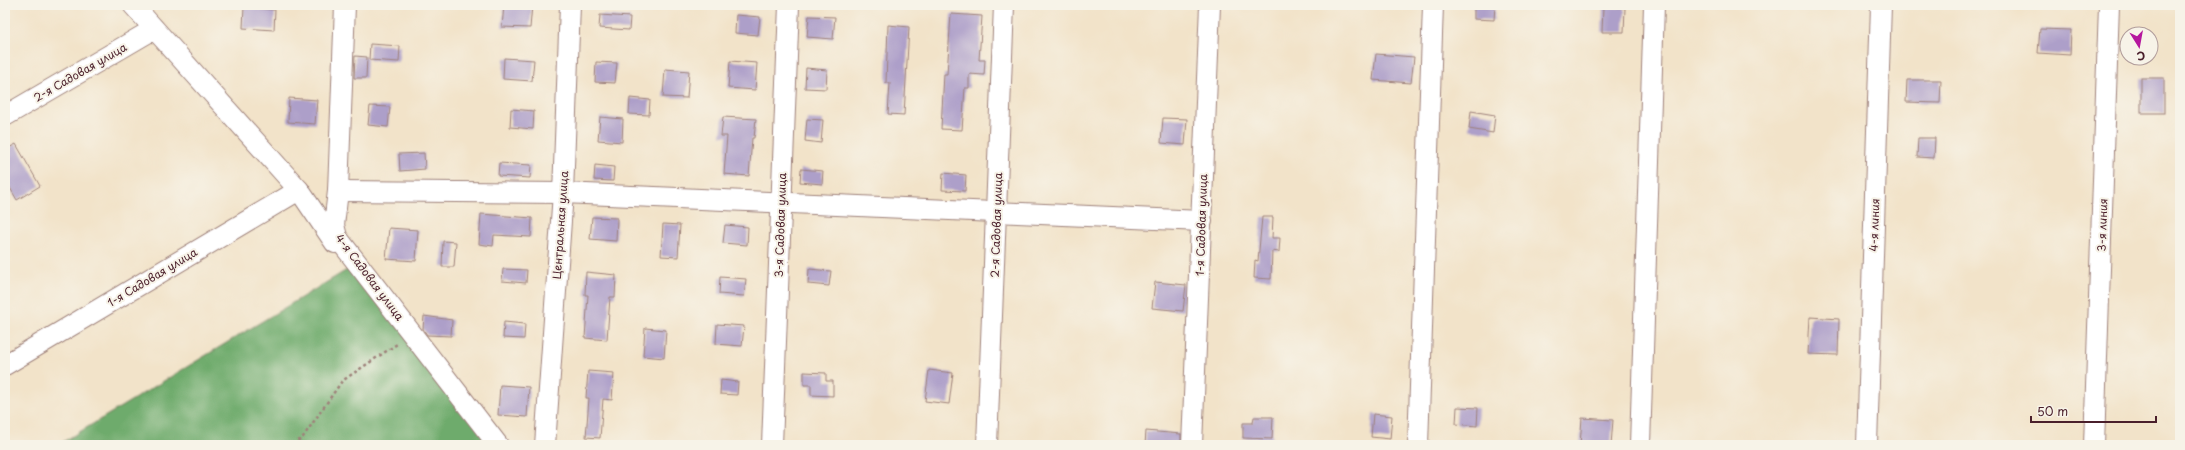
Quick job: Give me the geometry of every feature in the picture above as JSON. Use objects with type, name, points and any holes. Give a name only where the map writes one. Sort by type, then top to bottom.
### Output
[{"type":"street","points":[[133,5],[299,190],[384,317]]},
{"type":"street","name":"4-я Садовая улица","points":[[345,5],[338,191],[334,225],[337,237],[498,445]]},
{"type":"street","name":"Центральная улица","points":[[545,445],[563,193],[570,5]]},
{"type":"street","name":"3-я Садовая улица","points":[[772,445],[789,5]]},
{"type":"street","name":"2-я Садовая улица","points":[[987,445],[1004,5]]},
{"type":"street","name":"1-я Садовая улица","points":[[1192,445],[1210,5]]},
{"type":"street","points":[[1418,445],[1433,5]]},
{"type":"street","points":[[1640,445],[1654,5]]},
{"type":"street","name":"4-я линия","points":[[1867,445],[1881,5]]},
{"type":"street","name":"3-я линия","points":[[2094,445],[2109,5]]},
{"type":"street","name":"2-я Садовая улица","points":[[5,116],[154,29]]},
{"type":"street","name":"1-я Садовая улица","points":[[5,365],[299,190]]},
{"type":"street","points":[[338,191],[563,193],[1202,221]]},
{"type":"path","points":[[293,445],[303,438],[342,381],[399,342]]},
{"type":"green space","points":[[360,262],[498,445],[58,445]]},
{"type":"building","points":[[504,5],[532,5],[530,28],[502,27]]},
{"type":"building","points":[[1474,5],[1495,5],[1494,20],[1474,19]]},
{"type":"building","points":[[244,7],[275,10],[274,30],[243,28]]},
{"type":"building","points":[[1603,7],[1625,8],[1624,32],[1602,32]]},
{"type":"building","points":[[951,14],[982,16],[979,60],[985,60],[984,75],[969,74],[969,88],[965,88],[962,130],[941,129],[944,74],[947,74]]},
{"type":"building","points":[[600,15],[630,17],[629,30],[599,28]]},
{"type":"building","points":[[736,15],[760,17],[758,35],[735,33]]},
{"type":"building","points":[[809,16],[835,17],[833,39],[807,37]]},
{"type":"building","points":[[888,25],[909,27],[904,115],[888,114],[890,83],[886,83]]},
{"type":"building","points":[[2040,29],[2071,30],[2070,55],[2038,53]]},
{"type":"building","points":[[370,44],[400,46],[399,62],[369,60]]},
{"type":"building","points":[[1376,54],[1414,57],[1411,83],[1373,80]]},
{"type":"building","points":[[355,56],[367,57],[366,78],[354,78]]},
{"type":"building","points":[[504,58],[534,60],[532,81],[503,79]]},
{"type":"building","points":[[730,61],[757,63],[755,90],[728,88]]},
{"type":"building","points":[[596,62],[617,63],[615,83],[595,82]]},
{"type":"building","points":[[806,68],[827,70],[826,89],[805,88]]},
{"type":"building","points":[[665,69],[689,71],[687,98],[663,97]]},
{"type":"building","points":[[2141,78],[2164,78],[2164,113],[2141,113]]},
{"type":"building","points":[[1907,80],[1941,80],[1940,103],[1906,102]]},
{"type":"building","points":[[289,98],[317,100],[315,124],[288,122]]},
{"type":"building","points":[[630,98],[650,100],[649,115],[629,114]]},
{"type":"building","points":[[370,106],[390,107],[388,127],[368,125]]},
{"type":"building","points":[[511,109],[534,111],[533,129],[510,127]]},
{"type":"building","points":[[1471,111],[1495,115],[1493,133],[1469,129]]},
{"type":"building","points":[[600,117],[623,119],[622,142],[598,140]]},
{"type":"building","points":[[723,117],[756,119],[754,138],[752,138],[749,176],[724,174],[727,136],[721,136]]},
{"type":"building","points":[[1163,118],[1187,119],[1185,145],[1161,143]]},
{"type":"building","points":[[807,119],[823,120],[821,143],[805,141]]},
{"type":"building","points":[[1918,138],[1935,138],[1934,158],[1917,157]]},
{"type":"building","points":[[16,144],[40,186],[17,200],[5,179],[5,150]]},
{"type":"building","points":[[424,153],[425,169],[400,171],[399,154]]},
{"type":"building","points":[[499,163],[531,165],[530,178],[498,176]]},
{"type":"building","points":[[595,165],[614,167],[613,181],[594,180]]},
{"type":"building","points":[[801,169],[823,171],[822,184],[800,182]]},
{"type":"building","points":[[943,173],[966,175],[965,191],[942,190]]},
{"type":"building","points":[[481,214],[532,218],[531,237],[494,235],[493,246],[479,244]]},
{"type":"building","points":[[592,217],[617,218],[616,241],[590,239]]},
{"type":"building","points":[[1262,217],[1273,217],[1272,238],[1280,238],[1279,252],[1272,251],[1271,279],[1254,278],[1255,260],[1258,261]]},
{"type":"building","points":[[663,224],[680,225],[678,257],[661,256]]},
{"type":"building","points":[[725,225],[748,227],[747,245],[723,243]]},
{"type":"building","points":[[389,228],[418,230],[416,261],[386,259]]},
{"type":"building","points":[[443,241],[456,242],[454,267],[442,267]]},
{"type":"building","points":[[503,269],[527,270],[526,283],[502,281]]},
{"type":"building","points":[[809,269],[831,271],[829,286],[808,284]]},
{"type":"building","points":[[586,272],[616,275],[615,297],[610,297],[607,340],[585,338],[588,295],[585,295]]},
{"type":"building","points":[[720,277],[746,279],[744,296],[719,294]]},
{"type":"building","points":[[1155,282],[1186,285],[1183,311],[1152,308]]},
{"type":"building","points":[[424,316],[452,320],[451,336],[427,335],[423,329]]},
{"type":"building","points":[[1810,317],[1839,319],[1838,355],[1808,354]]},
{"type":"building","points":[[504,322],[525,324],[524,339],[503,338]]},
{"type":"building","points":[[717,324],[744,326],[742,346],[716,344]]},
{"type":"building","points":[[645,328],[666,330],[664,358],[643,356]]},
{"type":"building","points":[[929,370],[953,373],[949,404],[925,401]]},
{"type":"building","points":[[588,371],[614,373],[612,400],[603,399],[600,438],[586,437],[589,398],[586,398]]},
{"type":"building","points":[[804,372],[826,373],[826,381],[833,381],[833,396],[811,395],[811,385],[804,385]]},
{"type":"building","points":[[721,380],[738,382],[737,395],[720,394]]},
{"type":"building","points":[[500,385],[529,387],[527,417],[498,415]]},
{"type":"building","points":[[1457,407],[1478,408],[1477,426],[1456,424]]},
{"type":"building","points":[[1373,414],[1392,416],[1390,439],[1371,437]]},
{"type":"building","points":[[1254,417],[1273,417],[1272,439],[1243,438],[1243,423],[1253,423]]},
{"type":"building","points":[[1582,418],[1613,420],[1611,445],[1580,445]]},
{"type":"building","points":[[1146,431],[1181,434],[1181,445],[1145,445]]}]
